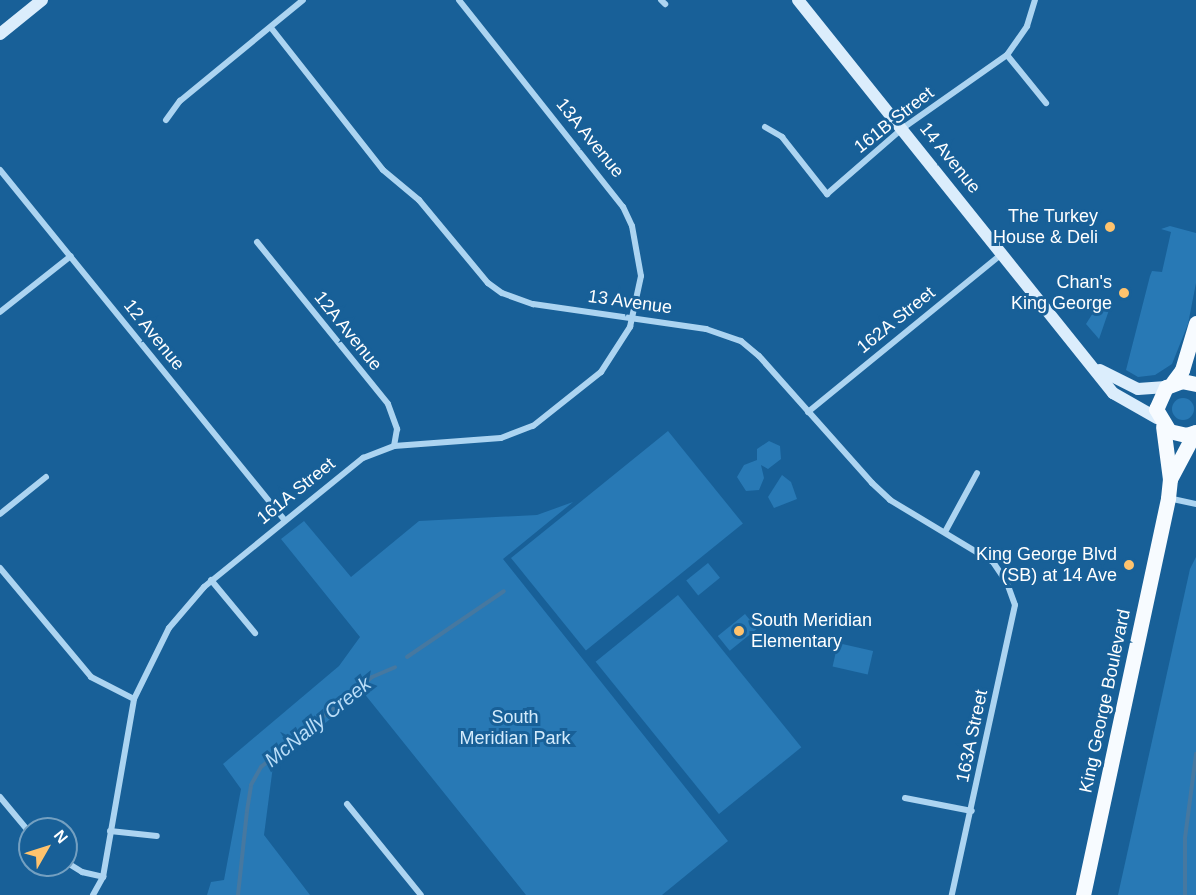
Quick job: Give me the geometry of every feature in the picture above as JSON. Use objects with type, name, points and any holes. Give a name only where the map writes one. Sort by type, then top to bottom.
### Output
[{"type":"main road","points":[[1170,385],[1182,370],[1196,323]]},
{"type":"main road","points":[[1170,385],[1196,384]]},
{"type":"main road","name":"King George Boulevard","points":[[1083,895],[1168,498],[1170,479],[1157,401],[1170,385]]},
{"type":"main road","points":[[1160,422],[1178,435],[1195,432]]},
{"type":"main road","name":"King George Boulevard","points":[[1170,479],[1195,432]]},
{"type":"street","points":[[0,34],[42,0]]},
{"type":"street","points":[[166,120],[180,101],[272,29],[303,0]]},
{"type":"street","name":"13A Avenue","points":[[459,0],[623,207],[640,255],[639,297],[634,318]]},
{"type":"street","name":"14 Avenue","points":[[798,0],[1097,368],[1113,393],[1160,422]]},
{"type":"street","name":"161B Street","points":[[765,127],[782,137],[827,194],[903,128],[1007,55],[1027,26],[1035,0]]},
{"type":"street","name":"13 Avenue","points":[[272,29],[383,170],[419,200],[488,283],[502,293],[533,304],[706,329],[741,341],[890,500],[993,562],[1008,583]]},
{"type":"street","points":[[1007,55],[1046,103]]},
{"type":"street","name":"12 Avenue","points":[[0,170],[284,519]]},
{"type":"street","name":"12A Avenue","points":[[257,242],[388,404],[397,429],[394,446]]},
{"type":"street","name":"162A Street","points":[[808,412],[1004,252]]},
{"type":"street","points":[[0,312],[70,256]]},
{"type":"street","name":"161A Street","points":[[93,895],[103,877],[134,699],[169,628],[212,580],[284,519],[363,458],[394,446],[501,438],[533,426],[601,372],[617,352],[634,318]]},
{"type":"street","name":"14 Avenue","points":[[1097,368],[1138,389],[1170,385]]},
{"type":"street","points":[[945,532],[977,473]]},
{"type":"street","points":[[0,514],[46,477]]},
{"type":"street","points":[[1168,498],[1196,504]]},
{"type":"street","points":[[0,568],[85,672],[103,685],[134,699]]},
{"type":"street","points":[[212,580],[255,633]]},
{"type":"street","name":"163A Street","points":[[952,895],[972,812],[1015,605],[1008,583]]},
{"type":"street","points":[[0,797],[18,819]]},
{"type":"street","points":[[905,798],[972,812]]},
{"type":"street","points":[[347,804],[421,895]]},
{"type":"street","points":[[111,831],[157,836]]},
{"type":"street","points":[[78,870],[103,877]]},
{"type":"green space","points":[[1170,226],[1196,233],[1196,283],[1188,324],[1172,364],[1155,375],[1138,377],[1126,370],[1150,276],[1152,271],[1162,272],[1171,232],[1161,229]]},
{"type":"green space","points":[[1098,305],[1107,306],[1109,310],[1099,339],[1086,324]]},
{"type":"green space","points":[[1179,398],[1187,398],[1194,405],[1194,413],[1187,420],[1179,420],[1172,413],[1172,405]]},
{"type":"green space","points":[[668,431],[743,523],[586,651],[511,558]]},
{"type":"green space","points":[[769,441],[780,446],[781,459],[768,469],[761,465],[764,478],[759,490],[746,491],[737,477],[744,465],[757,460],[757,449]]},
{"type":"green space","points":[[782,475],[791,482],[797,499],[774,508],[768,497]]},
{"type":"green space","name":"South Meridian Park","points":[[573,502],[503,559],[728,841],[662,895],[526,895],[363,692],[273,766],[264,835],[310,895],[207,895],[211,882],[224,880],[241,789],[223,764],[339,666],[360,637],[281,539],[304,521],[351,577],[419,521],[537,515]]},
{"type":"green space","points":[[1196,557],[1196,895],[1118,895],[1190,569]]},
{"type":"green space","points":[[708,563],[720,578],[698,595],[686,581]]},
{"type":"green space","points":[[678,595],[801,747],[719,814],[596,662]]},
{"type":"green space","points":[[745,614],[757,629],[730,651],[718,636]]},
{"type":"green space","points":[[838,643],[873,651],[868,674],[833,666]]},
{"type":"waterway","name":"McNally Creek","points":[[407,657],[504,591]]},
{"type":"waterway","name":"McNally Creek","points":[[238,895],[251,785],[261,767],[372,677],[395,667]]},
{"type":"waterway","points":[[1185,895],[1185,838],[1196,754]]},
{"type":"place","name":"The Turkey House & Deli","points":[[1110,227]]},
{"type":"place","name":"Chan's King George","points":[[1124,293]]},
{"type":"place","name":"King George Blvd (SB) at 14 Ave","points":[[1129,565]]},
{"type":"place","name":"South Meridian Elementary","points":[[739,631]]}]
